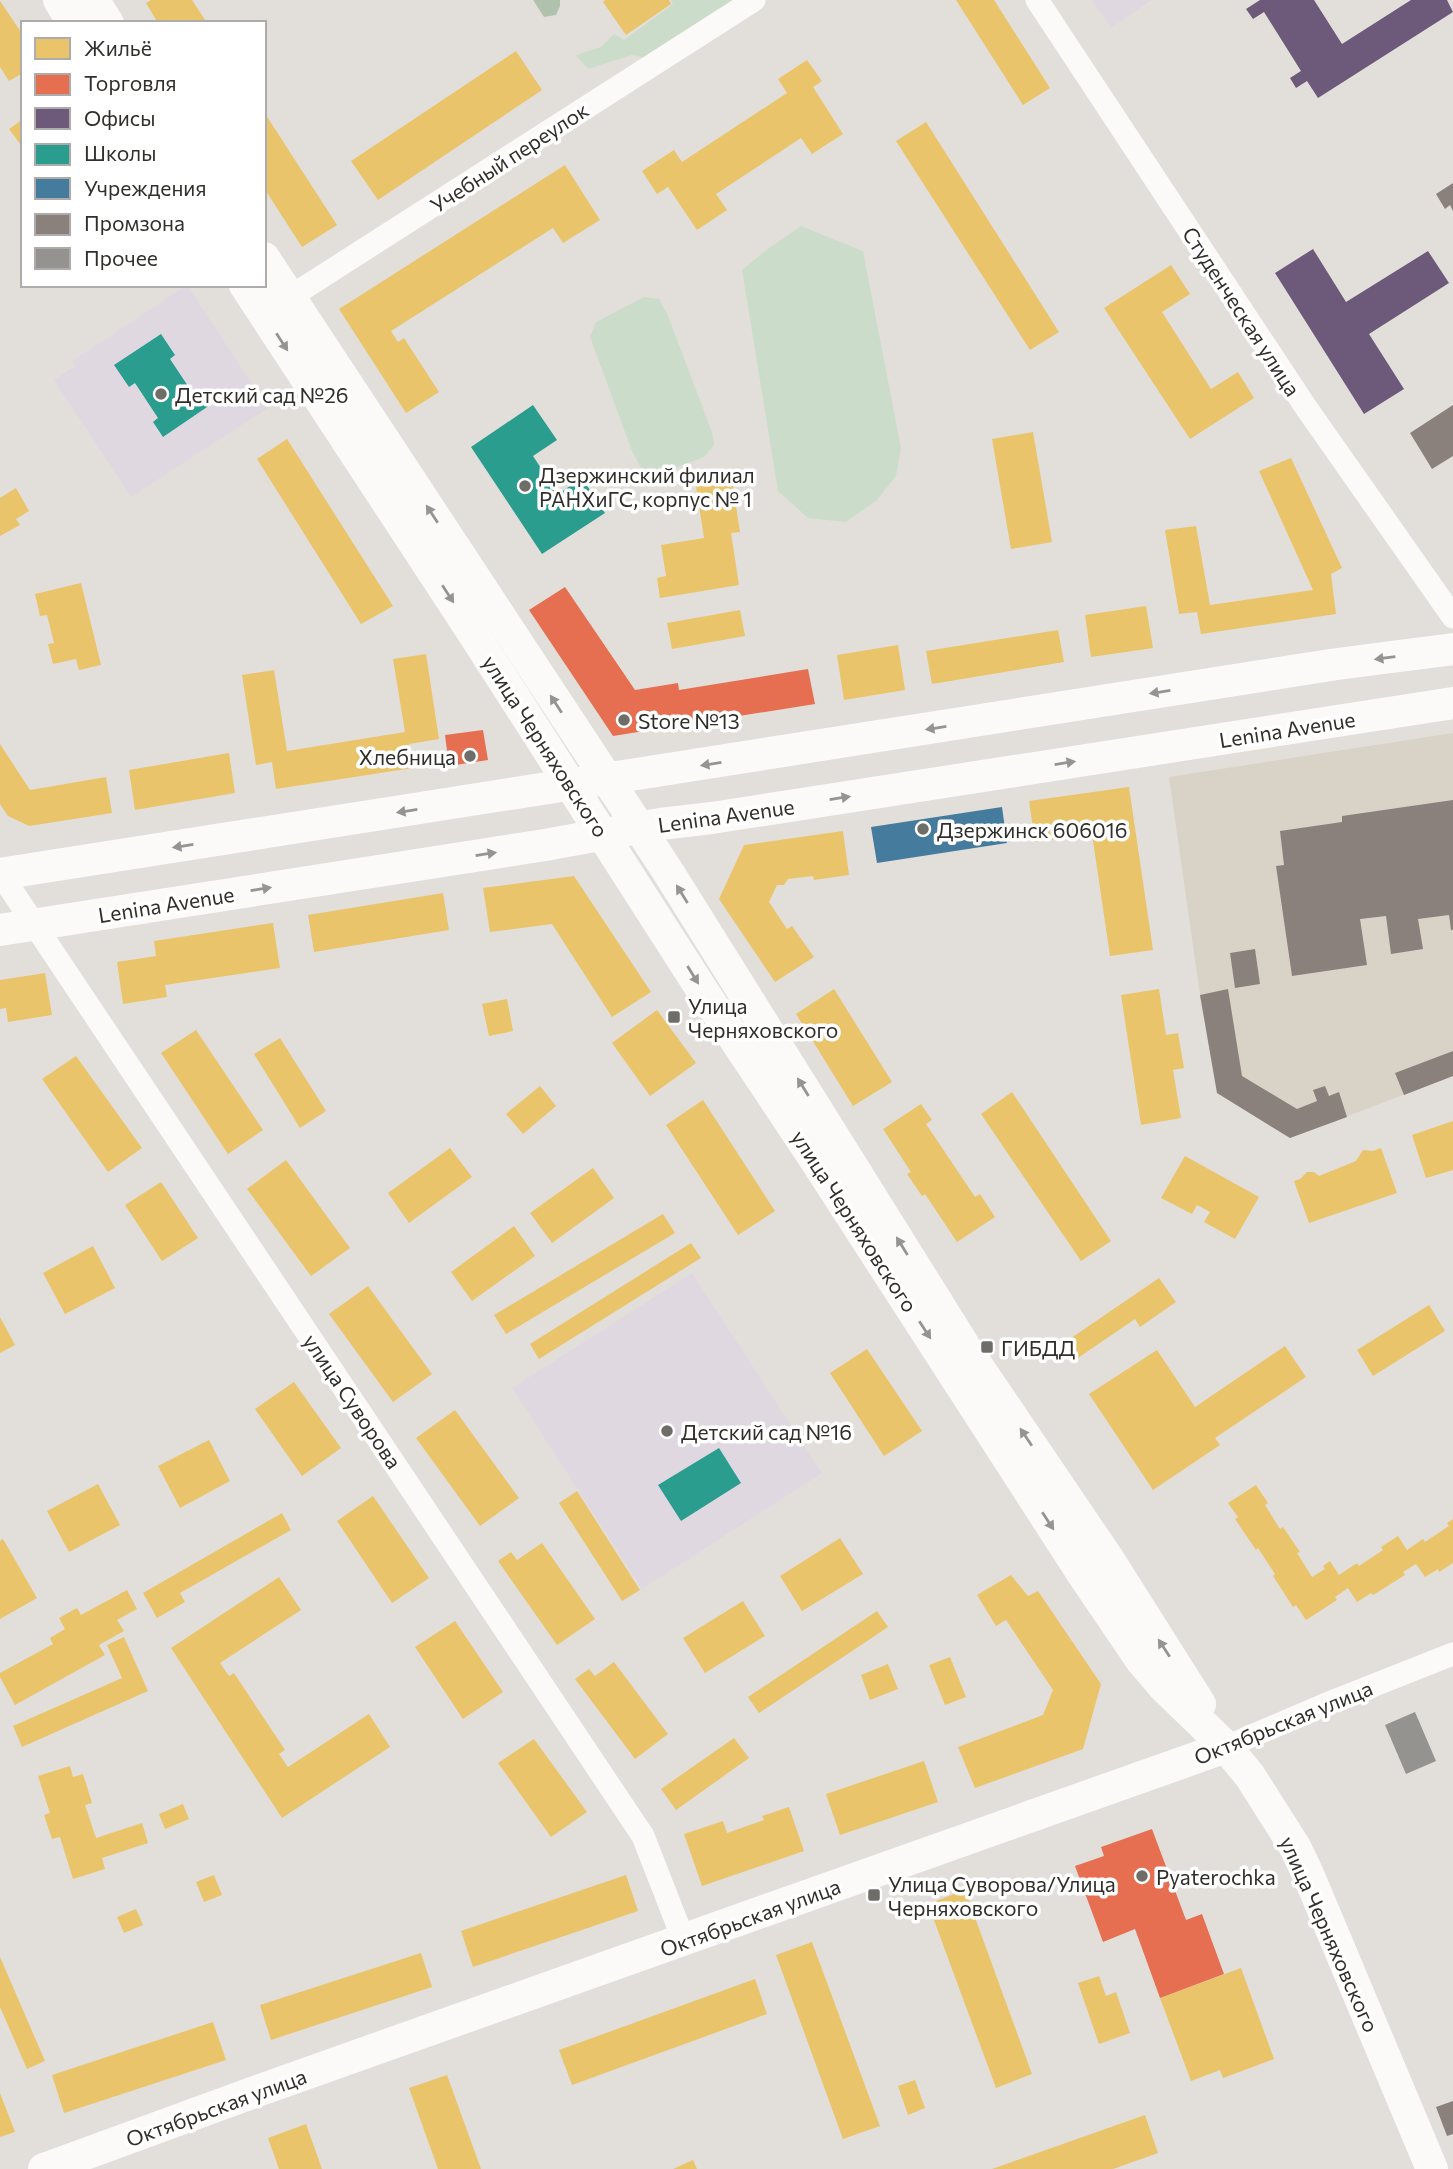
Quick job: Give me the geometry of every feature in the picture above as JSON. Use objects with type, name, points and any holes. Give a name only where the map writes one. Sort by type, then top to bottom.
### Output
[{"type":"street","points":[[59,0],[73,21]]},
{"type":"street","points":[[93,0],[107,21]]},
{"type":"street","name":"Учебный переулок","points":[[263,314],[754,0]]},
{"type":"street","name":"Студенческая улица","points":[[1037,0],[1305,406],[1453,617]]},
{"type":"street","points":[[266,261],[639,828],[970,1355],[1109,1560],[1226,1747]]},
{"type":"street","name":"улица Черняховского","points":[[246,287],[1084,1576],[1141,1660],[1164,1687],[1226,1747],[1250,1776],[1294,1847],[1349,1969],[1432,2169]]},
{"type":"street","points":[[0,874],[1323,666],[1453,649]]},
{"type":"street","name":"Lenina Avenue","points":[[0,930],[639,828],[1453,703]]},
{"type":"street","name":"улица Суворова","points":[[0,874],[643,1836],[684,1941]]},
{"type":"street","name":"Октябрьская улица","points":[[44,2169],[1226,1747],[1453,1654]]},
{"type":"shaded area","points":[[1092,0],[1152,0],[1111,28]]},
{"type":"shaded area","name":"Детский сад №26","points":[[184,287],[188,287],[268,408],[131,497],[54,380],[75,366],[72,361]]},
{"type":"shaded area","points":[[1453,733],[1453,1076],[1290,1138],[1217,1093],[1169,777]]},
{"type":"shaded area","name":"Детский сад №16","points":[[692,1273],[822,1473],[642,1589],[512,1388]]},
{"type":"green space","points":[[533,0],[560,0],[560,6],[556,15],[544,17]]},
{"type":"green space","points":[[671,0],[744,0],[652,59],[632,55],[588,69],[576,55],[601,47],[614,34],[624,40],[673,4]]},
{"type":"green space","points":[[801,226],[863,251],[901,448],[896,476],[877,500],[846,522],[808,518],[778,491],[742,270]]},
{"type":"green space","points":[[644,297],[659,299],[668,316],[712,432],[714,445],[704,457],[657,475],[642,470],[632,451],[590,337],[596,322]]},
{"type":"building: Жильё","points":[[151,0],[192,0],[206,21],[157,21],[146,3]]},
{"type":"building: Жильё","points":[[669,0],[671,4],[626,35],[603,2]]},
{"type":"building: Жильё","points":[[956,0],[994,0],[1050,88],[1023,105]]},
{"type":"building: Жильё","points":[[0,1],[21,32],[21,74],[9,81],[0,67]]},
{"type":"building: Жильё","points":[[516,51],[542,90],[378,200],[351,161]]},
{"type":"building: Жильё","points":[[807,60],[822,81],[813,87],[843,134],[812,154],[801,138],[716,194],[727,210],[697,230],[668,187],[657,194],[642,171],[674,150],[682,162],[787,93],[778,79]]},
{"type":"building: Жильё","points":[[266,115],[337,225],[302,247],[266,191]]},
{"type":"building: Жильё","points":[[21,120],[21,145],[9,129]]},
{"type":"building: Жильё","points":[[926,122],[1059,332],[1030,350],[896,141]]},
{"type":"building: Жильё","points":[[565,165],[600,220],[563,243],[553,228],[391,331],[398,342],[404,338],[439,392],[406,413],[339,309]]},
{"type":"building: Жильё","points":[[1171,265],[1190,294],[1162,312],[1211,389],[1238,372],[1254,398],[1190,439],[1104,308]]},
{"type":"building: Жильё","points":[[1033,432],[1052,542],[1011,549],[992,439]]},
{"type":"building: Жильё","points":[[287,439],[393,606],[361,624],[257,459]]},
{"type":"building: Жильё","points":[[1291,458],[1342,568],[1331,574],[1336,614],[1201,634],[1197,612],[1179,614],[1165,530],[1196,526],[1210,605],[1313,590],[1259,471]]},
{"type":"building: Жильё","points":[[732,480],[740,532],[731,533],[739,585],[660,598],[657,578],[666,576],[661,545],[704,538],[696,486]]},
{"type":"building: Жильё","points":[[16,488],[29,511],[16,519],[20,525],[0,536],[0,498]]},
{"type":"building: Жильё","points":[[81,583],[101,665],[79,670],[76,659],[53,664],[48,644],[54,643],[47,615],[40,616],[35,594]]},
{"type":"building: Жильё","points":[[1146,606],[1153,648],[1091,657],[1085,615]]},
{"type":"building: Жильё","points":[[740,610],[745,636],[672,649],[667,623]]},
{"type":"building: Жильё","points":[[1058,630],[1064,662],[932,684],[926,651]]},
{"type":"building: Жильё","points":[[898,645],[905,690],[844,700],[837,655]]},
{"type":"building: Жильё","points":[[426,654],[439,739],[409,744],[413,768],[276,789],[272,762],[256,765],[242,675],[274,670],[287,751],[405,732],[393,659]]},
{"type":"building: Жильё","points":[[0,744],[30,790],[106,777],[112,813],[29,826],[8,816],[0,804]]},
{"type":"building: Жильё","points":[[229,753],[235,793],[135,810],[129,770]]},
{"type":"building: Жильё","points":[[1129,787],[1153,950],[1110,956],[1092,834],[1035,842],[1029,801]]},
{"type":"building: Жильё","points":[[843,831],[849,875],[814,880],[813,876],[788,879],[784,885],[777,885],[769,902],[787,929],[792,926],[814,957],[775,982],[719,899],[744,845]]},
{"type":"building: Жильё","points":[[574,876],[651,992],[612,1017],[552,924],[490,932],[483,888]]},
{"type":"building: Жильё","points":[[443,893],[449,930],[314,952],[308,915]]},
{"type":"building: Жильё","points":[[273,923],[280,968],[165,985],[167,997],[123,1004],[117,962],[156,956],[154,941]]},
{"type":"building: Жильё","points":[[45,973],[52,1015],[8,1022],[6,1008],[0,1009],[0,980]]},
{"type":"building: Жильё","points":[[834,989],[892,1082],[853,1106],[796,1014]]},
{"type":"building: Жильё","points":[[1159,989],[1166,1035],[1178,1033],[1184,1068],[1173,1070],[1181,1118],[1141,1125],[1121,995]]},
{"type":"building: Жильё","points":[[507,999],[513,1031],[489,1036],[482,1004]]},
{"type":"building: Жильё","points":[[657,1010],[696,1063],[650,1096],[612,1043]]},
{"type":"building: Жильё","points":[[196,1030],[263,1130],[228,1154],[161,1053]]},
{"type":"building: Жильё","points":[[280,1038],[326,1111],[300,1128],[254,1054]]},
{"type":"building: Жильё","points":[[76,1056],[142,1148],[108,1172],[42,1079]]},
{"type":"building: Жильё","points":[[540,1086],[556,1106],[523,1134],[506,1114]]},
{"type":"building: Жильё","points":[[1012,1092],[1111,1241],[1081,1261],[981,1114]]},
{"type":"building: Жильё","points":[[703,1100],[775,1211],[738,1235],[666,1125]]},
{"type":"building: Жильё","points":[[921,1104],[932,1120],[926,1124],[975,1197],[980,1194],[995,1217],[957,1242],[925,1194],[922,1196],[907,1174],[911,1172],[883,1129]]},
{"type":"building: Жильё","points":[[1453,1121],[1453,1170],[1426,1178],[1412,1135]]},
{"type":"building: Жильё","points":[[450,1148],[472,1177],[409,1223],[388,1193]]},
{"type":"building: Жильё","points":[[1381,1148],[1397,1193],[1309,1223],[1294,1181],[1307,1172],[1314,1172],[1319,1176],[1356,1161],[1363,1150]]},
{"type":"building: Жильё","points":[[1185,1156],[1259,1197],[1235,1239],[1204,1222],[1210,1212],[1197,1205],[1192,1214],[1161,1198]]},
{"type":"building: Жильё","points":[[286,1160],[350,1248],[311,1276],[247,1189]]},
{"type":"building: Жильё","points":[[593,1168],[614,1198],[552,1243],[530,1213]]},
{"type":"building: Жильё","points":[[161,1182],[198,1238],[162,1261],[125,1205]]},
{"type":"building: Жильё","points":[[663,1214],[675,1233],[506,1334],[494,1315]]},
{"type":"building: Жильё","points":[[514,1226],[535,1256],[472,1301],[451,1272]]},
{"type":"building: Жильё","points":[[691,1243],[701,1258],[539,1359],[530,1344]]},
{"type":"building: Жильё","points":[[93,1246],[115,1288],[65,1314],[43,1273]]},
{"type":"building: Жильё","points":[[1159,1278],[1176,1302],[1140,1327],[1135,1319],[1072,1362],[1061,1345]]},
{"type":"building: Жильё","points":[[368,1286],[432,1374],[393,1402],[329,1314]]},
{"type":"building: Жильё","points":[[1429,1305],[1445,1331],[1373,1376],[1357,1350]]},
{"type":"building: Жильё","points":[[0,1317],[15,1345],[0,1353]]},
{"type":"building: Жильё","points":[[1285,1346],[1306,1377],[1215,1438],[1220,1445],[1153,1490],[1089,1394],[1157,1350],[1195,1407]]},
{"type":"building: Жильё","points":[[867,1349],[922,1431],[884,1456],[830,1373]]},
{"type":"building: Жильё","points":[[294,1382],[341,1448],[302,1476],[255,1409]]},
{"type":"building: Жильё","points":[[455,1410],[519,1498],[480,1526],[416,1438]]},
{"type":"building: Жильё","points":[[209,1440],[230,1481],[180,1508],[158,1466]]},
{"type":"building: Жильё","points":[[98,1484],[120,1525],[69,1552],[47,1511]]},
{"type":"building: Жильё","points":[[1256,1485],[1280,1529],[1283,1527],[1300,1552],[1297,1553],[1312,1577],[1325,1569],[1323,1566],[1330,1561],[1339,1575],[1357,1563],[1359,1566],[1398,1536],[1407,1550],[1449,1526],[1447,1523],[1453,1519],[1453,1563],[1425,1577],[1416,1564],[1403,1572],[1405,1575],[1357,1602],[1348,1588],[1335,1597],[1337,1600],[1306,1620],[1296,1605],[1293,1607],[1258,1548],[1256,1550],[1235,1519],[1238,1517],[1228,1503]]},
{"type":"building: Жильё","points":[[577,1491],[640,1590],[622,1601],[559,1503]]},
{"type":"building: Жильё","points":[[373,1496],[429,1578],[392,1603],[337,1521]]},
{"type":"building: Жильё","points":[[282,1513],[291,1530],[180,1593],[185,1602],[157,1618],[143,1593]]},
{"type":"building: Жильё","points":[[840,1538],[863,1574],[802,1611],[780,1576]]},
{"type":"building: Жильё","points":[[3,1539],[37,1598],[0,1619],[0,1541]]},
{"type":"building: Жильё","points":[[542,1543],[595,1619],[557,1645],[498,1561],[511,1552],[517,1560]]},
{"type":"building: Жильё","points":[[1011,1575],[1028,1596],[1038,1591],[1101,1684],[1083,1749],[975,1788],[958,1747],[1043,1715],[1053,1690],[1006,1620],[996,1626],[977,1595]]},
{"type":"building: Жильё","points":[[279,1577],[301,1610],[220,1663],[229,1676],[234,1673],[285,1750],[279,1754],[288,1767],[369,1714],[390,1747],[282,1818],[171,1648]]},
{"type":"building: Жильё","points":[[127,1590],[137,1609],[117,1620],[124,1631],[99,1645],[105,1655],[15,1705],[0,1673],[53,1644],[50,1638],[65,1629],[59,1618],[77,1608],[81,1615]]},
{"type":"building: Жильё","points":[[743,1601],[765,1636],[705,1673],[683,1638]]},
{"type":"building: Жильё","points":[[877,1611],[888,1627],[759,1713],[748,1697]]},
{"type":"building: Жильё","points":[[455,1621],[503,1692],[463,1719],[415,1647]]},
{"type":"building: Жильё","points":[[124,1637],[148,1691],[22,1747],[13,1726],[122,1678],[107,1645]]},
{"type":"building: Жильё","points":[[950,1657],[966,1697],[945,1705],[929,1665]]},
{"type":"building: Жильё","points":[[614,1662],[668,1734],[635,1759],[575,1679],[589,1669],[595,1676]]},
{"type":"building: Жильё","points":[[888,1664],[898,1689],[870,1700],[861,1675]]},
{"type":"building: Жильё","points":[[734,1738],[749,1758],[676,1810],[661,1789]]},
{"type":"building: Жильё","points":[[534,1739],[587,1812],[551,1837],[498,1763]]},
{"type":"building: Жильё","points":[[924,1761],[938,1802],[840,1835],[826,1794]]},
{"type":"building: Жильё","points":[[70,1766],[73,1777],[83,1774],[92,1803],[85,1805],[96,1838],[142,1823],[148,1843],[102,1858],[105,1869],[73,1879],[60,1837],[52,1839],[44,1815],[50,1813],[38,1776]]},
{"type":"building: Жильё","points":[[183,1804],[189,1819],[165,1829],[159,1814]]},
{"type":"building: Жильё","points":[[789,1807],[804,1851],[702,1886],[684,1834],[723,1821],[727,1833],[764,1820],[762,1816]]},
{"type":"building: Жильё","points":[[214,1875],[222,1895],[204,1902],[196,1882]]},
{"type":"building: Жильё","points":[[626,1875],[638,1911],[473,1967],[461,1931]]},
{"type":"building: Жильё","points":[[965,1890],[1032,2074],[996,2088],[928,1904]]},
{"type":"building: Жильё","points":[[136,1909],[143,1925],[124,1933],[117,1917]]},
{"type":"building: Жильё","points":[[812,1942],[880,2126],[843,2139],[776,1955]]},
{"type":"building: Жильё","points":[[421,1953],[432,1987],[271,2040],[260,2005]]},
{"type":"building: Жильё","points":[[0,1957],[45,2061],[27,2069],[0,2007]]},
{"type":"building: Жильё","points":[[1241,1968],[1274,2059],[1223,2078],[1220,2070],[1191,2081],[1160,1998]]},
{"type":"building: Жильё","points":[[1099,1976],[1106,1996],[1116,1992],[1130,2033],[1099,2044],[1078,1983]]},
{"type":"building: Жильё","points":[[755,1979],[767,2014],[572,2085],[559,2050]]},
{"type":"building: Жильё","points":[[213,2022],[226,2060],[64,2113],[52,2075]]},
{"type":"building: Жильё","points":[[447,2075],[481,2169],[438,2169],[409,2088]]},
{"type":"building: Жильё","points":[[915,2080],[925,2108],[908,2115],[898,2086]]},
{"type":"building: Жильё","points":[[0,2093],[15,2132],[0,2137]]},
{"type":"building: Жильё","points":[[1145,2115],[1158,2153],[1113,2169],[992,2169]]},
{"type":"building: Жильё","points":[[306,2124],[322,2169],[279,2169],[268,2138]]},
{"type":"building: Жильё","points":[[693,2160],[697,2169],[673,2169]]},
{"type":"building: Торговля","points":[[565,587],[635,690],[678,683],[679,690],[808,669],[815,704],[613,736],[529,610]]},
{"type":"building: Торговля","points":[[483,730],[488,760],[449,766],[445,735]]},
{"type":"building: Торговля","points":[[1152,1829],[1186,1920],[1202,1914],[1224,1974],[1160,1998],[1135,1929],[1103,1942],[1075,1866],[1104,1856],[1101,1847]]},
{"type":"building: Офисы","points":[[1260,0],[1314,0],[1342,44],[1411,0],[1447,0],[1453,12],[1318,98],[1307,81],[1296,88],[1290,78],[1301,71],[1264,12],[1253,19],[1246,9]]},
{"type":"building: Офисы","points":[[1313,249],[1346,302],[1428,251],[1449,283],[1369,334],[1404,389],[1364,414],[1275,273]]},
{"type":"building: Школы","points":[[161,334],[175,355],[170,359],[192,392],[198,389],[210,405],[163,437],[153,422],[158,418],[135,383],[129,387],[114,365]]},
{"type":"building: Школы","name":"Дзержинский филиал РАНХиГС, корпус № 1","points":[[533,405],[557,440],[533,456],[558,494],[582,478],[605,513],[542,554],[471,447]]},
{"type":"building: Школы","points":[[719,1448],[741,1483],[681,1521],[658,1485]]},
{"type":"building: Учреждения","points":[[1002,807],[1007,843],[877,863],[871,827]]},
{"type":"building: Промзона","points":[[1453,183],[1453,211],[1450,205],[1445,209],[1436,194]]},
{"type":"building: Промзона","points":[[1453,405],[1453,456],[1432,469],[1410,433]]},
{"type":"building: Промзона","points":[[1453,800],[1453,930],[1449,915],[1418,919],[1423,949],[1391,954],[1386,916],[1360,919],[1367,965],[1292,976],[1276,866],[1284,865],[1280,831],[1342,822],[1342,816]]},
{"type":"building: Промзона","points":[[1255,949],[1260,984],[1235,988],[1230,953]]},
{"type":"building: Промзона","points":[[1228,989],[1242,1076],[1297,1109],[1317,1101],[1313,1090],[1325,1086],[1329,1096],[1339,1092],[1347,1117],[1290,1138],[1217,1093],[1200,995]]},
{"type":"building: Промзона","points":[[1453,1051],[1453,1076],[1404,1095],[1395,1073]]},
{"type":"building: Промзона","points":[[1453,2101],[1453,2134],[1447,2136],[1436,2107]]},
{"type":"building: Прочее","points":[[1415,1712],[1436,1761],[1406,1774],[1385,1725]]},
{"type":"place","name":"Детский сад №26","points":[[161,394]]},
{"type":"place","name":"Дзержинский филиал РАНХиГС, корпус № 1","points":[[525,486]]},
{"type":"place","name":"Store №13","points":[[624,720]]},
{"type":"place","name":"Хлебница","points":[[470,756]]},
{"type":"place","name":"Дзержинск 606016","points":[[923,829]]},
{"type":"place","name":"Улица Черняховского","points":[[674,1017]]},
{"type":"place","name":"ГИБДД","points":[[987,1347]]},
{"type":"place","name":"Детский сад №16","points":[[667,1431]]},
{"type":"place","name":"Pyaterochka","points":[[1142,1876]]},
{"type":"place","name":"Улица Суворова/Улица Черняховского","points":[[874,1895]]}]
